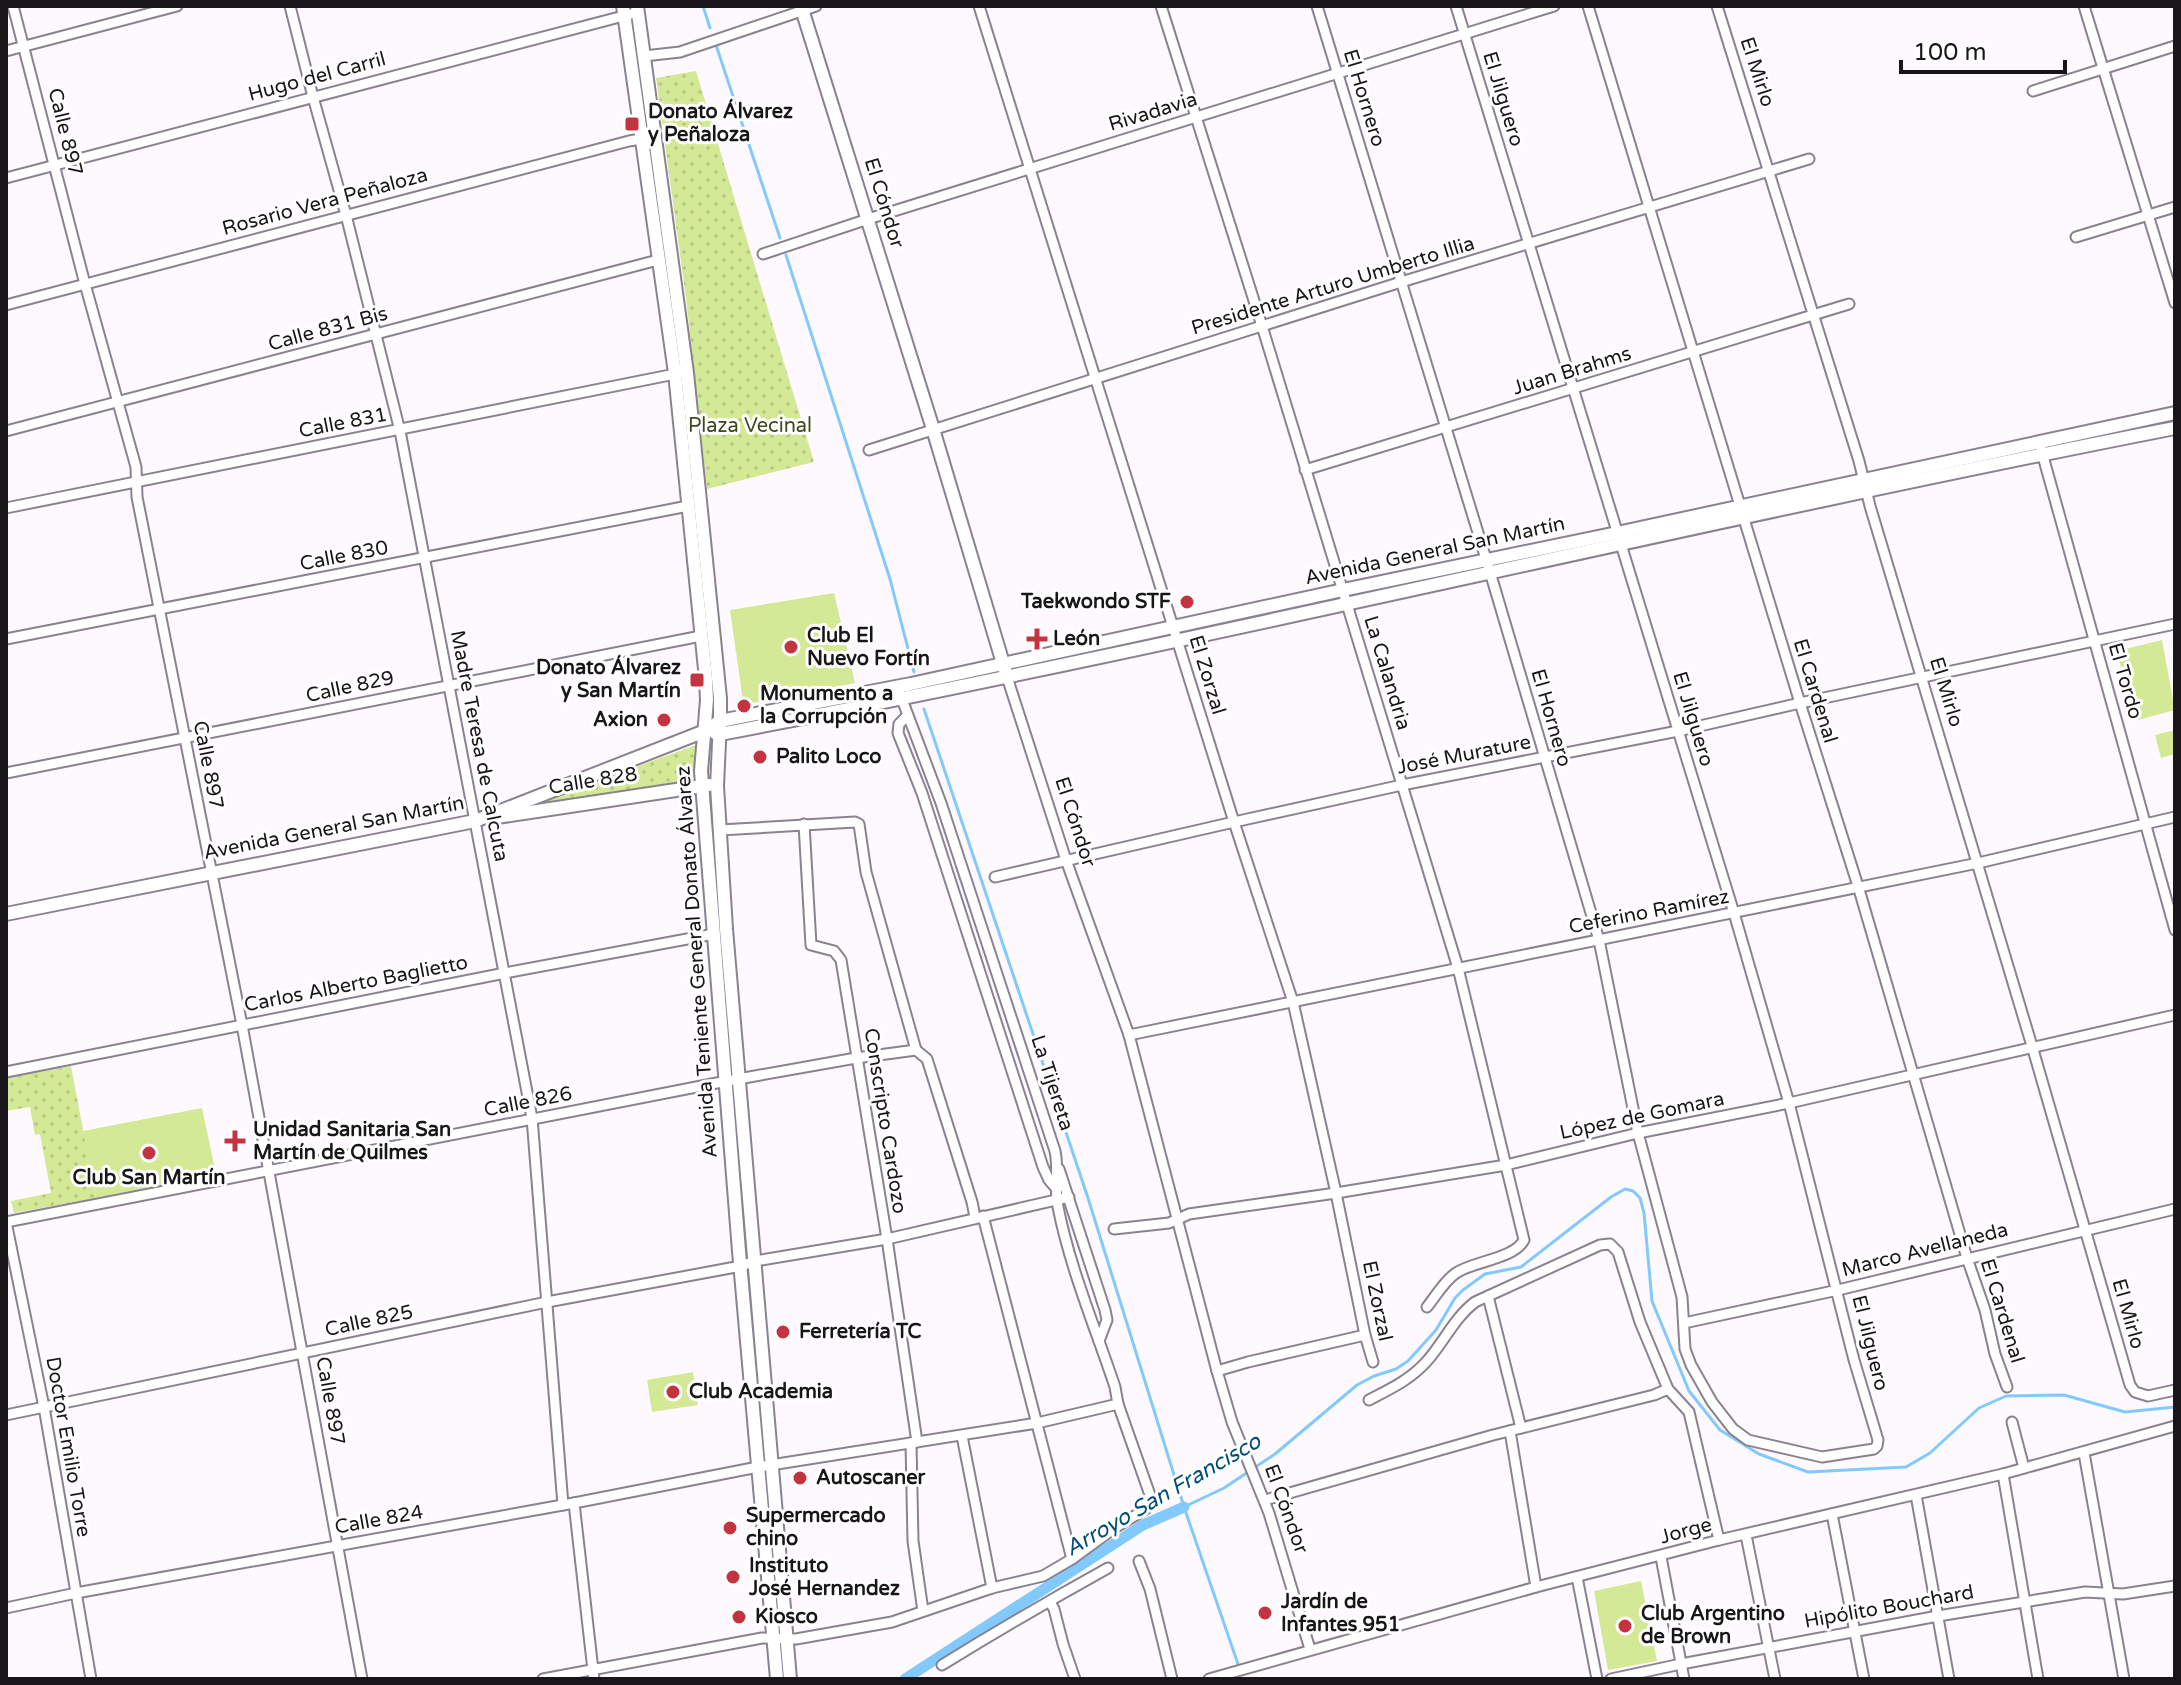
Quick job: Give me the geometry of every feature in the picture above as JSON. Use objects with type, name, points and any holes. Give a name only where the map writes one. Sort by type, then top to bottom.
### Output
[{"type":"main road","name":"El Cóndor","points":[[802,8],[1005,671]]},
{"type":"main road","name":"Avenida Teniente General Donato Álvarez","points":[[638,9],[658,260],[681,373],[688,506],[706,679],[701,763],[714,934],[755,1261],[772,1465],[779,1638],[777,1679]]},
{"type":"main road","name":"Avenida Teniente General Donato Álvarez","points":[[624,11],[648,138],[701,498],[720,728],[717,786],[741,1266],[758,1467],[779,1638],[790,1679]]},
{"type":"main road","name":"Avenida General San Martín","points":[[6,914],[475,821],[705,731],[1005,671],[1175,633],[1343,590],[1488,566],[2041,448],[2175,413]]},
{"type":"main road","name":"Avenida General San Martín","points":[[2041,448],[2175,428]]},
{"type":"main road","name":"Avenida General San Martín","points":[[1175,633],[1348,604],[1488,566]]},
{"type":"main road","name":"Calle 828","points":[[475,821],[702,785],[717,786]]},
{"type":"street","name":"Calle 897","points":[[13,6],[136,467],[137,497],[242,1025],[362,1679]]},
{"type":"street","points":[[6,51],[177,6]]},
{"type":"street","name":"Madre Teresa de Calcuta","points":[[290,6],[400,431],[532,1119],[547,1302],[569,1504],[593,1674]]},
{"type":"street","points":[[644,56],[680,52],[802,8],[816,6]]},
{"type":"street","name":"El Zorzal","points":[[979,6],[1293,1002],[1373,1362]]},
{"type":"street","name":"La Calandria","points":[[1161,6],[1458,968],[1524,1240],[1515,1250],[1455,1274],[1427,1307]]},
{"type":"street","name":"El Hornero","points":[[1317,6],[1599,940],[1638,1133],[1682,1297],[1685,1349],[1712,1402],[1741,1436]]},
{"type":"street","name":"El Jilguero","points":[[1456,6],[1734,913],[1789,1103],[1854,1360],[1878,1440],[1874,1449],[1813,1457],[1741,1436]]},
{"type":"street","name":"Rivadavia","points":[[763,254],[1554,6]]},
{"type":"street","name":"El Cardenal","points":[[1588,6],[1858,886],[2007,1387]]},
{"type":"street","name":"El Mirlo","points":[[1717,6],[1815,316],[2133,1390],[2148,1396],[2175,1390]]},
{"type":"street","points":[[2084,6],[2175,303]]},
{"type":"street","name":"Hugo del Carril","points":[[6,178],[638,9]]},
{"type":"street","points":[[2033,91],[2175,46]]},
{"type":"street","name":"Rosario Vera Peñaloza","points":[[6,305],[648,138]]},
{"type":"street","name":"Presidente Arturo Umberto Illia","points":[[869,450],[1401,282],[1809,159]]},
{"type":"street","points":[[2076,237],[2175,207]]},
{"type":"street","name":"Calle 831 Bis","points":[[6,431],[658,260]]},
{"type":"street","name":"Juan Brahms","points":[[1305,470],[1849,304]]},
{"type":"street","name":"Calle 831","points":[[6,508],[681,373]]},
{"type":"street","name":"El Tordo","points":[[2041,448],[2175,930]]},
{"type":"street","name":"Calle 830","points":[[6,639],[688,506]]},
{"type":"street","name":"José Murature","points":[[995,877],[1402,785],[1678,731],[2175,624]]},
{"type":"street","name":"Calle 829","points":[[6,773],[701,636]]},
{"type":"street","name":"El Cóndor","points":[[1005,671],[1066,860],[1129,1035],[1217,1371],[1243,1450],[1265,1500],[1310,1649]]},
{"type":"street","name":"La Tijereta","points":[[900,693],[938,796],[1055,1151],[1058,1167],[1055,1187],[1065,1239],[1150,1495],[1146,1509],[1072,1559]]},
{"type":"street","points":[[907,716],[899,724],[898,733],[927,809],[1043,1167],[1055,1187]]},
{"type":"street","points":[[927,809],[938,796]]},
{"type":"street","name":"Ceferino Ramírez","points":[[1129,1035],[1978,863],[2175,817]]},
{"type":"street","name":"Conscripto Cardozo","points":[[804,824],[811,945],[834,951],[841,960],[887,1239],[914,1442],[913,1541],[923,1611]]},
{"type":"street","points":[[720,830],[859,824],[866,872],[916,1050]]},
{"type":"street","points":[[962,918],[978,915]]},
{"type":"street","name":"Carlos Alberto Baglietto","points":[[6,1072],[714,934]]},
{"type":"street","name":"López de Gomara","points":[[1114,1229],[1169,1223],[1189,1214],[1506,1165],[2175,1015]]},
{"type":"street","points":[[543,1679],[593,1674],[779,1638],[796,1639],[882,1624],[992,1588],[1043,1576],[1072,1559],[979,1216],[927,1059],[916,1050],[733,1080]]},
{"type":"street","name":"Calle 826","points":[[6,1222],[733,1080]]},
{"type":"street","points":[[1058,1167],[1105,1310],[1107,1320],[1099,1341]]},
{"type":"street","points":[[741,1266],[887,1239],[1069,1197]]},
{"type":"street","name":"Marco Avellaneda","points":[[1684,1323],[1838,1290],[2175,1209]]},
{"type":"street","name":"Doctor Emilio Torre","points":[[6,1222],[44,1407],[91,1679]]},
{"type":"street","points":[[1369,1400],[1406,1381],[1417,1371],[1461,1314],[1475,1302],[1610,1244],[1618,1252],[1640,1322],[1668,1389],[1689,1412],[1719,1540]]},
{"type":"street","name":"Calle 825","points":[[6,1415],[547,1302],[741,1266]]},
{"type":"street","points":[[1488,1296],[1521,1428]]},
{"type":"street","points":[[1217,1371],[1365,1335]]},
{"type":"street","points":[[1265,1500],[1668,1389]]},
{"type":"street","points":[[758,1467],[1037,1423],[1118,1404]]},
{"type":"street","points":[[2012,1422],[2024,1468]]},
{"type":"street","name":"Jorge","points":[[1209,1679],[1536,1587],[1719,1540],[2003,1474],[2175,1426]]},
{"type":"street","points":[[1510,1431],[1536,1587]]},
{"type":"street","points":[[962,1436],[992,1588]]},
{"type":"street","points":[[2084,1453],[2124,1679]]},
{"type":"street","name":"Calle 824","points":[[6,1608],[758,1467]]},
{"type":"street","points":[[2003,1474],[2038,1679]]},
{"type":"street","points":[[1916,1495],[1949,1679]]},
{"type":"street","points":[[1832,1514],[1864,1679]]},
{"type":"street","points":[[1746,1535],[1775,1679]]},
{"type":"street","points":[[1661,1557],[1684,1679]]},
{"type":"street","points":[[1139,1561],[1150,1589],[1172,1679]]},
{"type":"street","points":[[942,1665],[1018,1617],[1108,1568]]},
{"type":"street","points":[[1577,1577],[1597,1679]]},
{"type":"street","name":"Hipólito Bouchard","points":[[1611,1679],[1855,1630],[2024,1601],[2085,1592],[2123,1594],[2175,1586]]},
{"type":"street","points":[[1050,1602],[1075,1679]]},
{"type":"green space","name":"Plaza Vecinal","points":[[696,71],[814,462],[707,489],[686,298],[656,78]]},
{"type":"green space","name":"Club El Nuevo Fortín","points":[[834,593],[855,683],[747,704],[743,701],[730,610]]},
{"type":"green space","points":[[2162,640],[2175,710],[2134,721],[2117,651]]},
{"type":"green space","points":[[2175,730],[2175,754],[2161,758],[2155,735]]},
{"type":"green space","points":[[696,745],[693,783],[548,804],[548,799]]},
{"type":"green space","points":[[71,1066],[96,1198],[14,1213],[11,1201],[51,1193],[40,1134],[35,1135],[30,1107],[6,1111],[6,1078]]},
{"type":"green space","name":"Club San Martín","points":[[202,1108],[216,1174],[96,1198],[83,1131]]},
{"type":"green space","name":"Club Academia","points":[[693,1372],[698,1405],[652,1412],[647,1380]]},
{"type":"green space","name":"Club Argentino de Brown","points":[[1641,1581],[1657,1661],[1608,1670],[1594,1591]]},
{"type":"waterway","points":[[703,6],[710,28]]},
{"type":"waterway","points":[[716,45],[780,238]]},
{"type":"waterway","points":[[786,255],[890,579],[914,672]]},
{"type":"waterway","points":[[924,709],[1088,1198],[1184,1507],[1239,1667]]},
{"type":"waterway","name":"Arroyo San Francisco","points":[[1184,1507],[1224,1488],[1275,1454],[1357,1385],[1408,1361],[1436,1330],[1455,1298],[1485,1274],[1521,1267],[1625,1189],[1633,1191],[1640,1198],[1652,1301],[1689,1391],[1720,1430],[1759,1454],[1808,1472],[1906,1467],[1930,1453],[1979,1408],[2006,1396],[2064,1395],[2125,1412],[2175,1407]]},
{"type":"waterway","name":"Arroyo San Francisco","points":[[905,1679],[1143,1525],[1184,1507]]},
{"type":"place","name":"Donato Álvarez y Peñaloza","points":[[632,124]]},
{"type":"place","name":"Taekwondo STF","points":[[1187,602]]},
{"type":"place","name":"León","points":[[1037,639]]},
{"type":"place","name":"Club El Nuevo Fortín","points":[[791,647]]},
{"type":"place","name":"Donato Álvarez y San Martín","points":[[697,680]]},
{"type":"place","name":"Monumento a la Corrupción","points":[[744,706]]},
{"type":"place","name":"Axion","points":[[664,720]]},
{"type":"place","name":"Palito Loco","points":[[760,757]]},
{"type":"place","name":"Unidad Sanitaria San Martín de Quilmes","points":[[235,1141]]},
{"type":"place","name":"Club San Martín","points":[[149,1153]]},
{"type":"place","name":"Ferretería TC","points":[[783,1332]]},
{"type":"place","name":"Club Academia","points":[[673,1392]]},
{"type":"place","name":"Autoscaner","points":[[800,1478]]},
{"type":"place","name":"Supermercado chino","points":[[730,1528]]},
{"type":"place","name":"Instituto José Hernandez","points":[[733,1577]]},
{"type":"place","name":"Jardín de Infantes 951","points":[[1265,1613]]},
{"type":"place","name":"Kiosco","points":[[739,1617]]},
{"type":"place","name":"Club Argentino de Brown","points":[[1625,1626]]}]
